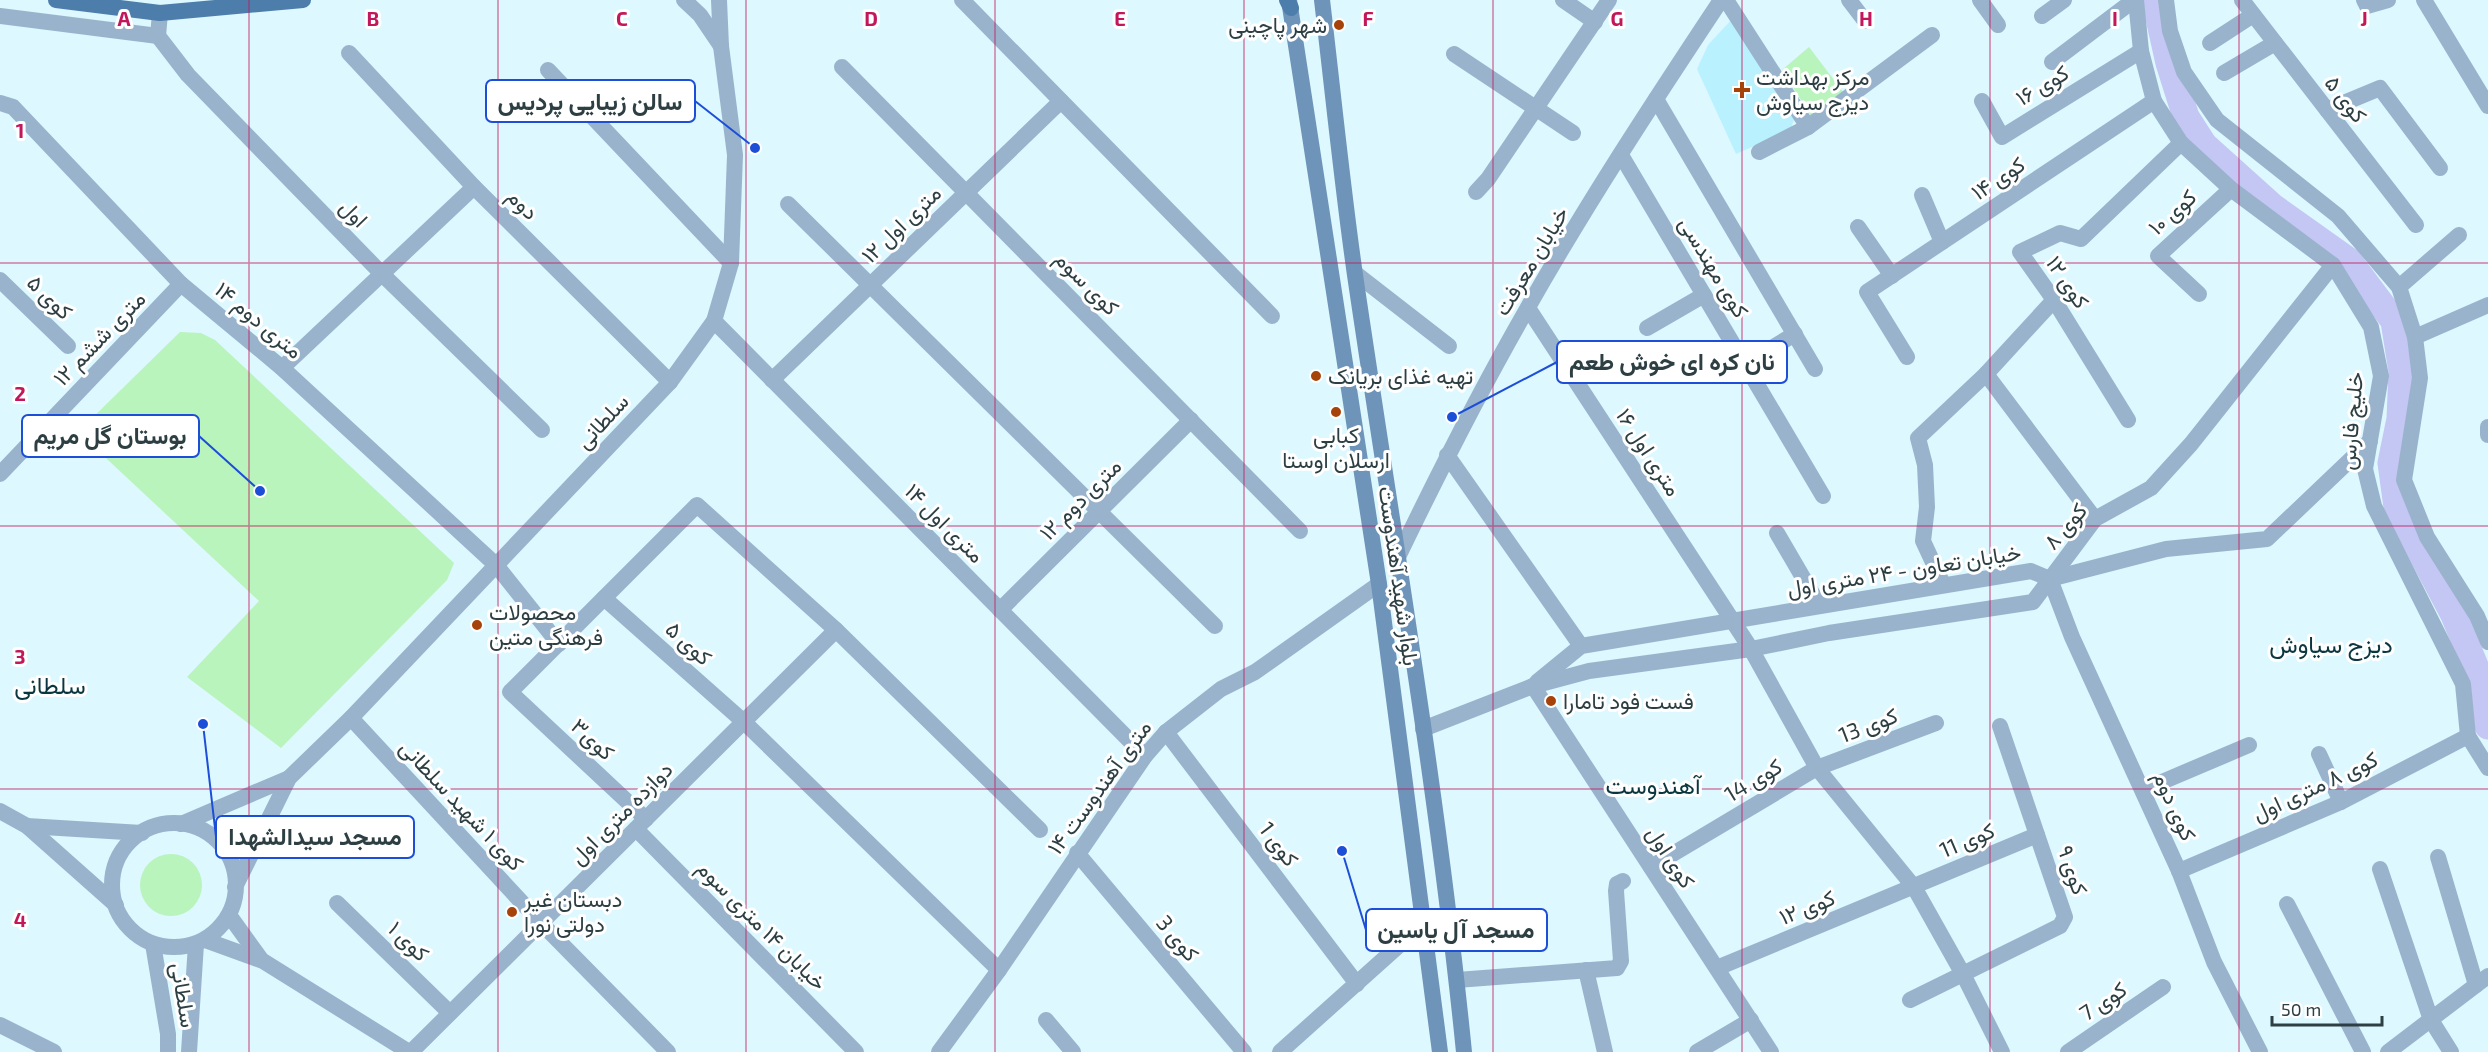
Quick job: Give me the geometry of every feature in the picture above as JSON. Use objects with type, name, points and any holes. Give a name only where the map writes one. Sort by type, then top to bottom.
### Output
[{"type":"main road","points":[[56,0],[160,13],[303,0]]},
{"type":"main road","name":"بلوار شهید آهندوست","points":[[1322,0],[1355,273],[1399,555],[1457,980],[1464,1052]]},
{"type":"main road","name":"بلوار شهید آهندوست","points":[[1289,3],[1379,584],[1440,1052]]},
{"type":"street","points":[[684,0],[700,15],[721,46]]},
{"type":"street","name":"سلطانی","points":[[289,778],[351,718],[670,382],[714,321],[731,263],[735,155],[721,46],[719,0]]},
{"type":"street","points":[[962,0],[1272,316]]},
{"type":"street","points":[[1563,0],[1595,22]]},
{"type":"street","points":[[1476,192],[1609,0]]},
{"type":"street","name":"خیابان معرفت","points":[[1399,555],[1447,455],[1527,308],[1720,0]]},
{"type":"street","points":[[1726,0],[1808,127]]},
{"type":"street","points":[[1849,0],[1865,21]]},
{"type":"street","points":[[1980,0],[1998,25]]},
{"type":"street","points":[[2042,15],[2064,0]]},
{"type":"street","points":[[2052,62],[2135,0]]},
{"type":"street","name":"خلیج فارس","points":[[2135,0],[2141,51],[2154,101],[2181,142],[2231,189],[2333,265],[2371,327],[2382,376],[2365,470],[2374,506],[2463,684],[2468,736],[2488,768]]},
{"type":"street","points":[[2166,0],[2170,31],[2184,72],[2217,120],[2338,216],[2365,244],[2399,286],[2415,337],[2420,378],[2404,480],[2427,537],[2477,616],[2487,636]]},
{"type":"street","name":"کوی ۵","points":[[2242,0],[2416,225]]},
{"type":"street","points":[[2364,0],[2367,6],[2388,0]]},
{"type":"street","points":[[2424,0],[2488,106]]},
{"type":"street","points":[[0,16],[158,36],[160,13]]},
{"type":"street","points":[[2210,43],[2253,15]]},
{"type":"street","points":[[1759,152],[1808,127],[1932,35]]},
{"type":"street","name":"اول","points":[[158,36],[188,75],[381,273],[542,430]]},
{"type":"street","points":[[2224,73],[2275,43]]},
{"type":"street","name":"کوی ۱۶","points":[[1982,101],[2001,137],[2141,51]]},
{"type":"street","name":"دوم","points":[[349,52],[474,187],[670,382]]},
{"type":"street","points":[[1454,54],[1573,133]]},
{"type":"street","name":"کوی سوم","points":[[842,67],[1300,531]]},
{"type":"street","points":[[548,70],[731,263]]},
{"type":"street","points":[[2327,110],[2380,88],[2440,168]]},
{"type":"street","points":[[1656,99],[1815,369]]},
{"type":"street","name":"۱۲ متری اول","points":[[772,380],[1061,101]]},
{"type":"street","name":"کوی ۱۴","points":[[1908,357],[1867,292],[2154,101]]},
{"type":"street","name":"۱۴ متری دوم","points":[[0,104],[14,107],[181,284],[282,368],[496,565],[559,644]]},
{"type":"street","name":"کوی ۱۲","points":[[2128,420],[2054,300],[2020,252],[2060,233],[2081,239],[2181,142]]},
{"type":"street","name":"کوی مهندسی","points":[[1621,155],[1823,496]]},
{"type":"street","points":[[282,368],[474,187]]},
{"type":"street","name":"کوی ۱۰","points":[[2199,294],[2158,256],[2231,189]]},
{"type":"street","points":[[1922,195],[1942,242]]},
{"type":"street","points":[[788,204],[1215,626]]},
{"type":"street","points":[[1858,227],[1892,276]]},
{"type":"street","points":[[2399,286],[2459,235]]},
{"type":"street","name":"کوی ۸","points":[[2050,579],[2095,519],[2151,488],[2191,444],[2333,265]]},
{"type":"street","points":[[1355,273],[1449,346]]},
{"type":"street","name":"کوی ۵","points":[[0,280],[68,346]]},
{"type":"street","name":"۱۲ متری ششم","points":[[0,474],[181,284]]},
{"type":"street","points":[[1647,328],[1704,295]]},
{"type":"street","points":[[1943,584],[1923,541],[1925,465],[1918,438],[1986,374],[2054,300]]},
{"type":"street","points":[[2415,337],[2488,305]]},
{"type":"street","name":"۱۶ متری اول","points":[[1527,308],[1751,649],[1817,768],[1914,887],[1964,976],[1998,1051]]},
{"type":"street","name":"۱۴ متری اول","points":[[714,321],[1145,756]]},
{"type":"street","points":[[1745,364],[1795,334]]},
{"type":"street","points":[[1986,374],[2095,519]]},
{"type":"street","name":"۱۲ متری دوم","points":[[1000,610],[1191,420]]},
{"type":"street","points":[[2488,427],[2488,435]]},
{"type":"street","name":"کوی ۸","points":[[2050,579],[2166,549],[2267,539],[2370,441]]},
{"type":"street","points":[[1447,455],[1581,646]]},
{"type":"street","points":[[559,644],[698,505],[836,630],[1040,830]]},
{"type":"street","points":[[1777,533],[1820,605]]},
{"type":"street","name":"خیابان تعاون - ۲۴ متری اول","points":[[1423,729],[1533,686],[1589,672],[1751,649],[1829,633],[2033,602],[2050,579],[2031,571],[1581,646],[1533,686]]},
{"type":"street","name":"کوی دوم","points":[[2050,579],[2072,637],[2179,871],[2214,962],[2260,1052]]},
{"type":"street","name":"۱۴ متری آهندوست","points":[[939,1052],[999,970],[1145,756],[1166,732],[1221,689],[1255,672],[1379,584]]},
{"type":"street","name":"کوی ۵","points":[[604,598],[744,722],[999,970]]},
{"type":"street","name":"دوازده متری اول","points":[[410,1052],[836,630]]},
{"type":"street","name":"کوی۳","points":[[559,644],[510,692],[641,824]]},
{"type":"street","name":"کوی اول","points":[[1533,686],[1771,1052]]},
{"type":"street","name":"کوی ۱ شهید سلطانی","points":[[351,718],[541,923],[668,1052]]},
{"type":"street","name":"کوی 13","points":[[1817,768],[1936,723]]},
{"type":"street","name":"کوی ۹","points":[[1910,1000],[1964,976],[2060,926],[2065,917],[2000,726]]},
{"type":"street","name":"کوی 1","points":[[1166,732],[1356,984]]},
{"type":"street","name":"کوی ۸ متری اول","points":[[2179,871],[2342,802],[2468,736]]},
{"type":"street","points":[[2143,790],[2249,745]]},
{"type":"street","points":[[2319,754],[2342,802]]},
{"type":"street","name":"کوی 14","points":[[1651,867],[1817,768]]},
{"type":"street","points":[[181,824],[289,778]]},
{"type":"street","points":[[235,887],[289,778]]},
{"type":"street","points":[[0,811],[27,826],[116,905]]},
{"type":"street","points":[[201,942],[229,915],[235,887],[235,874],[227,853],[213,837],[194,826],[181,824],[152,827],[133,838],[119,855],[112,875],[112,897],[120,917],[135,934],[153,944],[175,948],[201,942],[263,961],[410,1052]]},
{"type":"street","name":"خیابان ۱۴ متری سوم","points":[[641,824],[856,1052]]},
{"type":"street","points":[[27,826],[142,833]]},
{"type":"street","name":"کوی 11","points":[[1914,887],[2037,835]]},
{"type":"street","name":"کوی 3","points":[[1077,853],[1244,1052]]},
{"type":"street","points":[[2388,1052],[2482,980],[2438,857]]},
{"type":"street","points":[[2380,869],[2431,1020],[2451,1052]]},
{"type":"street","points":[[1457,980],[1617,968],[1621,961],[1616,891],[1617,884],[1623,881]]},
{"type":"street","name":"کوی ۱۲","points":[[1717,968],[1914,887]]},
{"type":"street","name":"کوی ۱","points":[[337,903],[450,1013]]},
{"type":"street","points":[[2287,904],[2363,1052]]},
{"type":"street","points":[[229,915],[263,961]]},
{"type":"street","points":[[1280,1052],[1424,923]]},
{"type":"street","name":"سلطانی","points":[[189,1052],[201,942]]},
{"type":"street","name":"سلطانی","points":[[153,944],[168,1034],[168,1052]]},
{"type":"street","points":[[1586,970],[1605,1052]]},
{"type":"street","name":"کوی 7","points":[[2068,1052],[2163,987]]},
{"type":"street","points":[[1046,1020],[1073,1052]]},
{"type":"street","points":[[1697,1052],[1751,1020]]},
{"type":"street","points":[[0,1025],[54,1052]]},
{"type":"shaded area","name":"مرکز بهداشت دیزج سیاوش","points":[[1733,18],[1794,120],[1790,130],[1736,154],[1697,69],[1708,45]]},
{"type":"green space","points":[[1809,47],[1843,92],[1811,116],[1782,70]]},
{"type":"green space","points":[[180,332],[201,333],[215,340],[454,563],[447,580],[281,748],[187,677],[259,601],[78,432]]},
{"type":"green space","points":[[171,854],[183,856],[193,863],[200,873],[202,885],[200,897],[193,907],[183,914],[171,916],[159,914],[149,907],[142,897],[140,885],[142,873],[149,863],[159,856]]},
{"type":"waterway","points":[[2155,0],[2169,63],[2186,117],[2204,145],[2273,207],[2349,261],[2394,321],[2402,371],[2400,419],[2391,463],[2397,507],[2454,615],[2480,678],[2488,726]]},
{"type":"place","name":"شهر پاچینی","points":[[1339,25]]},
{"type":"place","name":"مرکز بهداشت دیزج سیاوش","points":[[1742,90]]},
{"type":"place","name":"سالن زیبایی پردیس","points":[[755,148]]},
{"type":"place","name":"تهیه غذای بریانک","points":[[1316,376]]},
{"type":"place","name":"کبابی ارسلان اوستا","points":[[1336,412]]},
{"type":"place","name":"نان کره ای خوش طعم","points":[[1452,417]]},
{"type":"place","name":"بوستان گل مریم","points":[[260,491]]},
{"type":"place","name":"محصولات فرهنگی متین","points":[[477,625]]},
{"type":"place","name":"فست فود تامارا","points":[[1551,701]]},
{"type":"place","name":"مسجد سیدالشهدا","points":[[203,724]]},
{"type":"place","name":"مسجد آل یاسین","points":[[1342,851]]},
{"type":"place","name":"دبستان غیر دولتی نورا","points":[[512,912]]},
{"type":"district","name":"دیزج سیاوش","points":[[2331,645]]},
{"type":"district","name":"سلطانی","points":[[50,686]]},
{"type":"district","name":"آهندوست","points":[[1653,786]]}]
